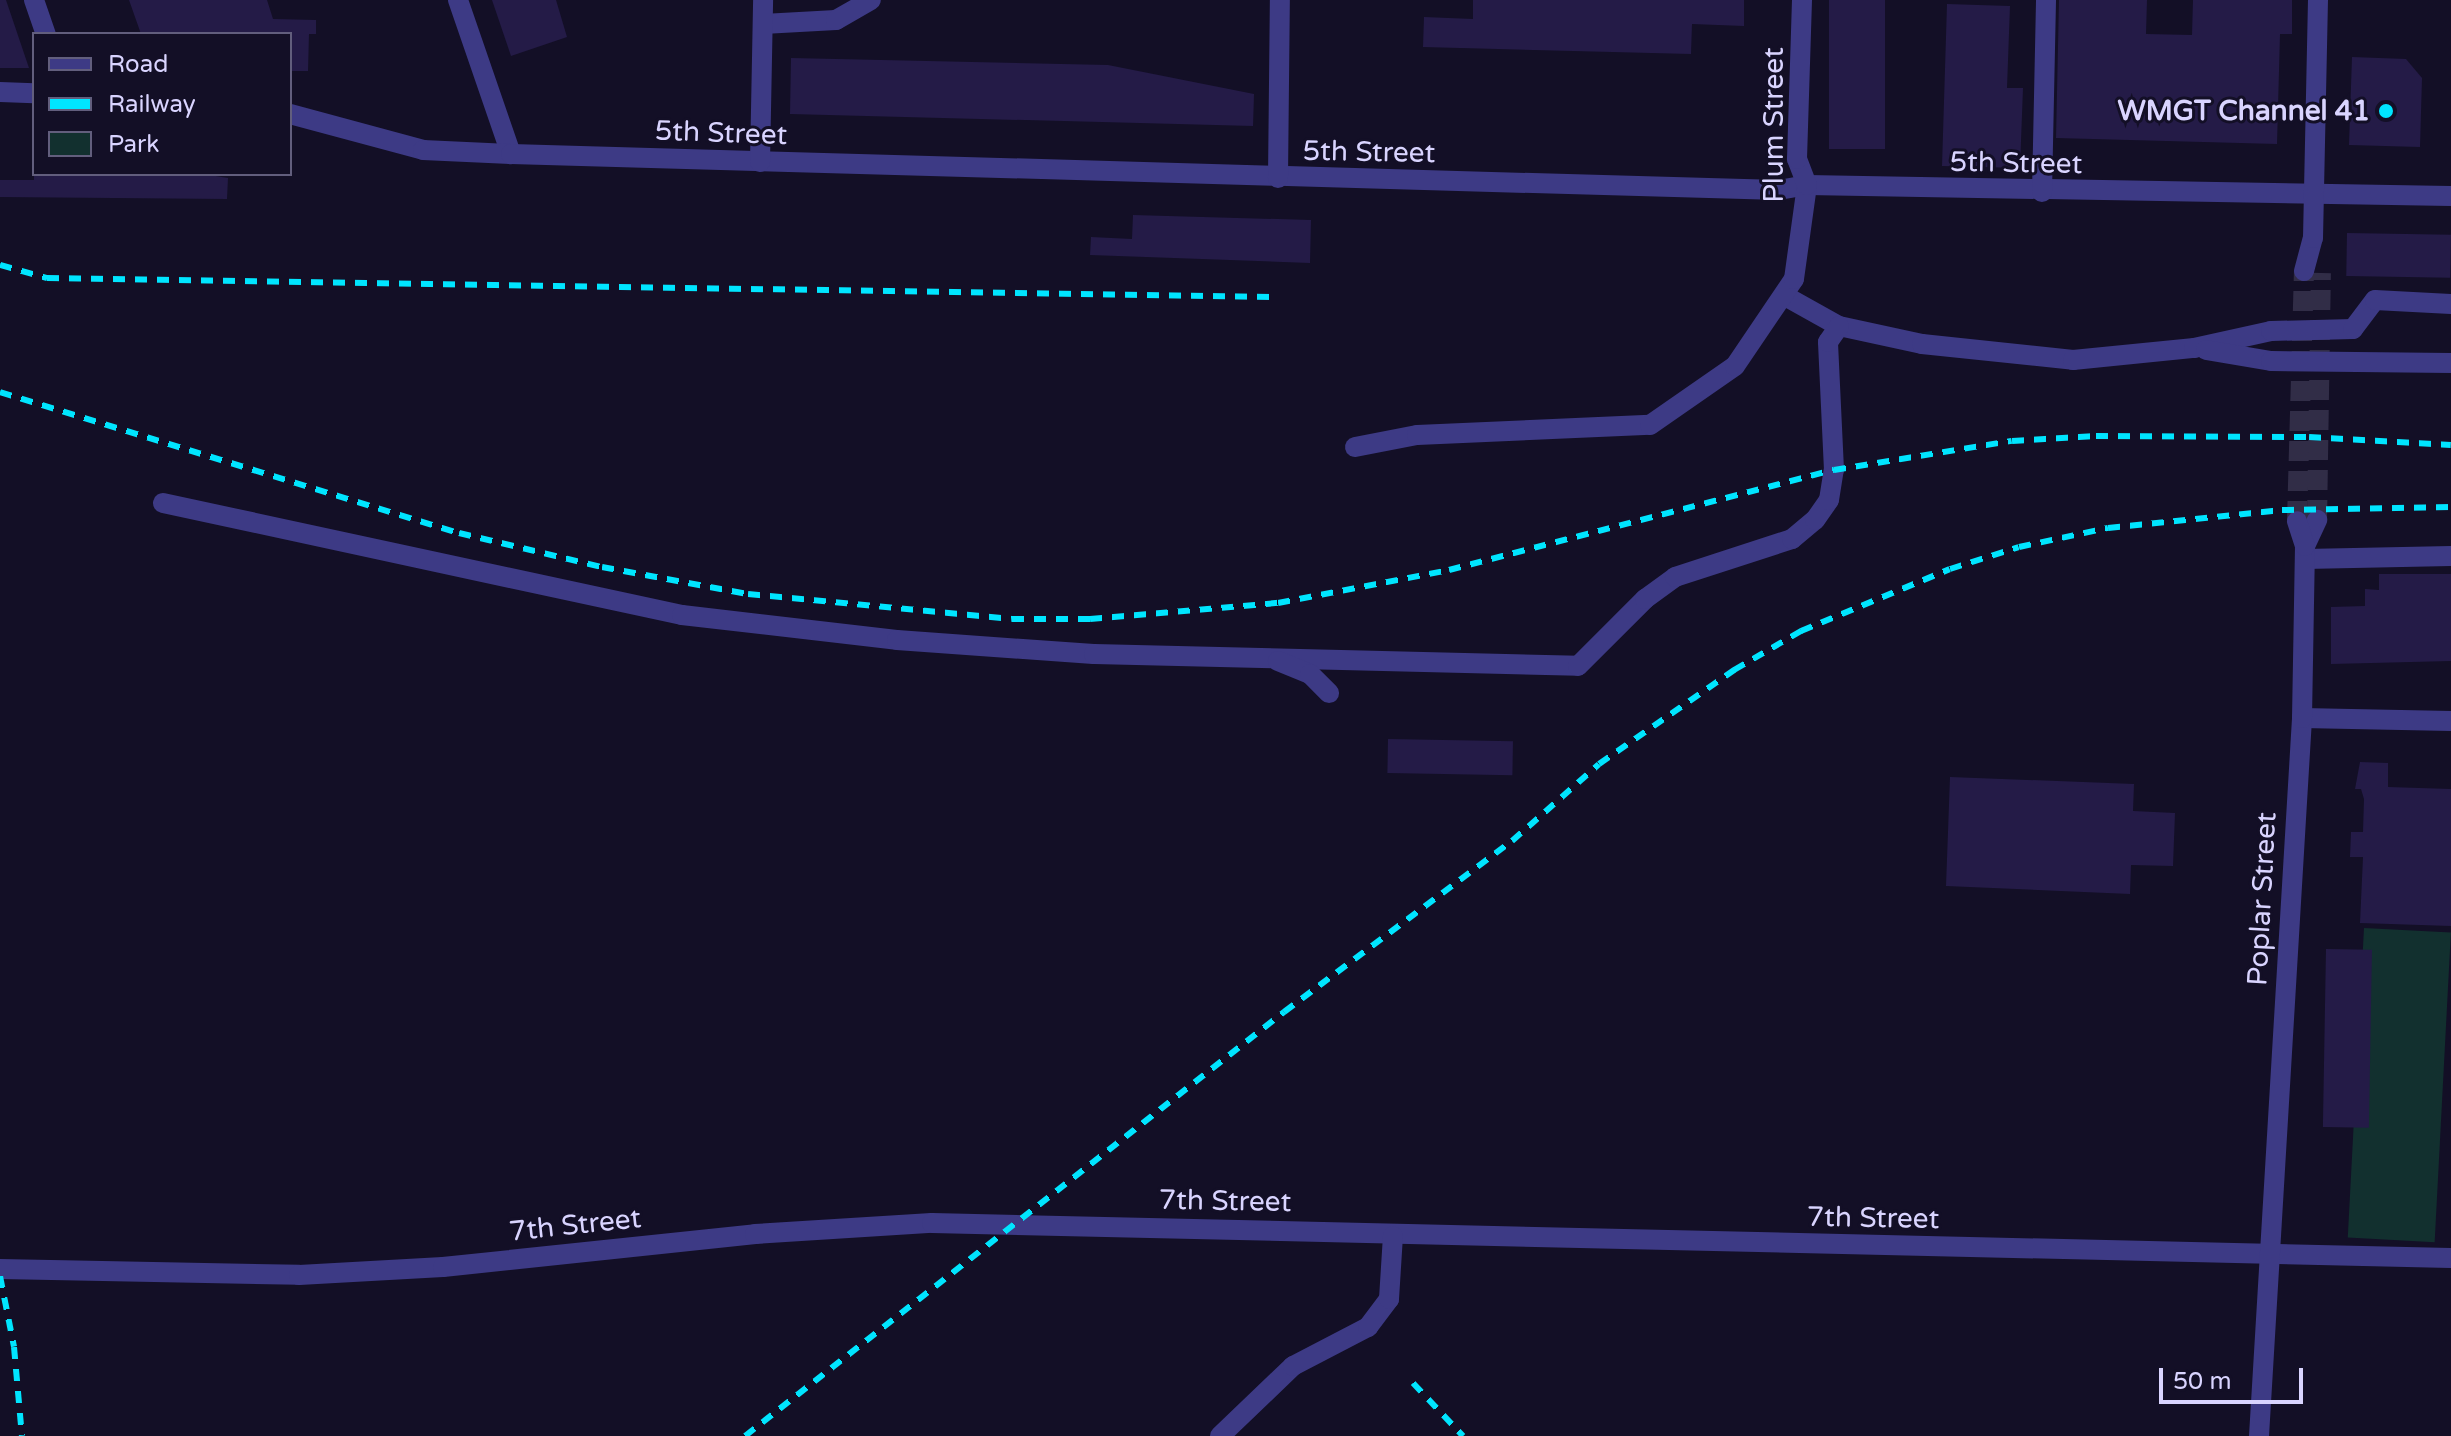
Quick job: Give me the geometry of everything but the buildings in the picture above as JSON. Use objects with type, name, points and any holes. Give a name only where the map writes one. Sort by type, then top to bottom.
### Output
[{"type":"street","points":[[34,0],[45,32]]},
{"type":"street","points":[[458,0],[511,154]]},
{"type":"street","points":[[760,162],[763,0]]},
{"type":"street","points":[[763,24],[836,20],[871,0]]},
{"type":"street","points":[[1278,178],[1280,0]]},
{"type":"street","name":"Plum Street","points":[[1355,447],[1417,435],[1650,425],[1735,366],[1794,279],[1807,185],[1797,159],[1802,0]]},
{"type":"street","points":[[2042,192],[2046,0]]},
{"type":"street","points":[[2312,272],[2318,0]]},
{"type":"street","points":[[0,92],[32,93]]},
{"type":"street","name":"5th Street","points":[[292,115],[423,150],[511,154],[1779,190],[1807,185],[2042,192],[2451,196]]},
{"type":"street","points":[[1785,296],[1839,326],[1922,344],[2073,360],[2194,348],[2271,331],[2353,329],[2375,300],[2451,304]]},
{"type":"street","points":[[163,503],[682,615],[897,640],[1094,654],[1259,655],[1578,666],[1645,599],[1675,577],[1792,539],[1815,520],[1829,500],[1834,470],[1828,342],[1839,326]]},
{"type":"street","points":[[2194,348],[2271,361],[2451,363]]},
{"type":"street","name":"Poplar Street","points":[[2259,1436],[2302,718],[2307,521]]},
{"type":"street","points":[[2305,553],[2451,556]]},
{"type":"street","points":[[1259,655],[1310,674],[1329,693]]},
{"type":"street","points":[[2302,718],[2451,721]]},
{"type":"street","name":"7th Street","points":[[0,1269],[313,1274],[932,1223],[2451,1258]]},
{"type":"street","points":[[1220,1436],[1293,1366],[1368,1327],[1389,1299],[1393,1236]]},
{"type":"green space","points":[[2364,928],[2451,933],[2435,1242],[2348,1238]]},
{"type":"tunnel","points":[[2297,521],[2304,271]]},
{"type":"tunnel","points":[[2317,520],[2321,273]]},
{"type":"railway","points":[[0,265],[47,278],[1275,297]]},
{"type":"railway","points":[[0,392],[459,533],[602,567],[748,594],[1012,619],[1090,619],[1278,603],[1449,570],[1834,470],[2012,441],[2096,436],[2309,437],[2451,445]]},
{"type":"railway","points":[[745,1436],[1284,1012],[1512,841],[1599,764],[1734,670],[1801,631],[1950,569],[2019,547],[2108,528],[2282,510],[2451,507]]},
{"type":"railway","points":[[0,1276],[14,1347],[22,1436]]},
{"type":"railway","points":[[1413,1383],[1463,1436]]},
{"type":"place","name":"WMGT Channel 41","points":[[2386,111]]}]
